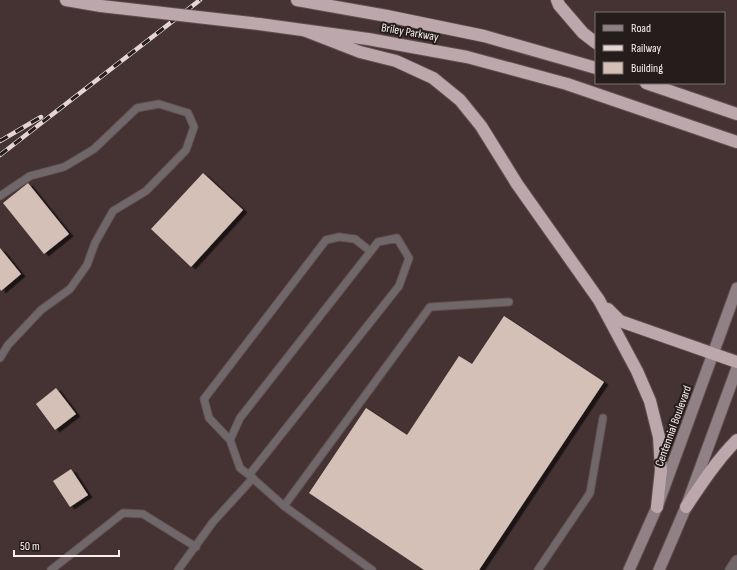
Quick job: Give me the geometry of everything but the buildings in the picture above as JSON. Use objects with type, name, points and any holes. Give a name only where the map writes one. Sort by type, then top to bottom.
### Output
[{"type":"highway","name":"Briley Parkway","points":[[66,0],[101,6],[259,24],[368,39],[467,57],[567,84],[737,142]]},
{"type":"highway","name":"Briley Parkway","points":[[297,0],[387,16],[484,36],[595,68]]},
{"type":"highway","points":[[557,0],[559,5],[583,33],[595,42]]},
{"type":"highway","points":[[306,31],[360,52],[396,61],[433,78],[460,100],[481,126],[517,184],[599,300],[616,329],[637,371],[650,400],[659,437],[662,470],[657,507]]},
{"type":"highway","points":[[650,84],[735,114]]},
{"type":"highway","points":[[599,300],[620,320],[737,362]]},
{"type":"highway","points":[[686,507],[725,452],[737,440]]},
{"type":"main road","name":"Centennial Boulevard","points":[[629,570],[657,507],[737,288]]},
{"type":"main road","points":[[659,570],[686,507],[737,368]]},
{"type":"street","points":[[731,570],[737,561]]},
{"type":"lane","points":[[0,196],[30,176],[64,167],[94,149],[137,108],[159,104],[188,113],[194,127],[186,150],[146,191],[113,211],[95,243],[87,265],[70,290],[41,310],[8,345],[0,358]]},
{"type":"lane","points":[[370,251],[355,239],[339,237],[326,240],[204,399],[209,418],[230,440],[240,468],[284,506],[372,570]]},
{"type":"lane","points":[[178,570],[213,522],[251,476],[399,286],[409,258],[397,238],[378,242],[370,251],[240,418],[230,440]]},
{"type":"lane","points":[[284,506],[430,307],[509,302]]},
{"type":"lane","points":[[538,570],[590,493],[603,418]]},
{"type":"lane","points":[[51,570],[122,513],[143,514],[196,547]]},
{"type":"railway","points":[[0,155],[200,0]]},
{"type":"railway","points":[[0,141],[41,117]]}]
